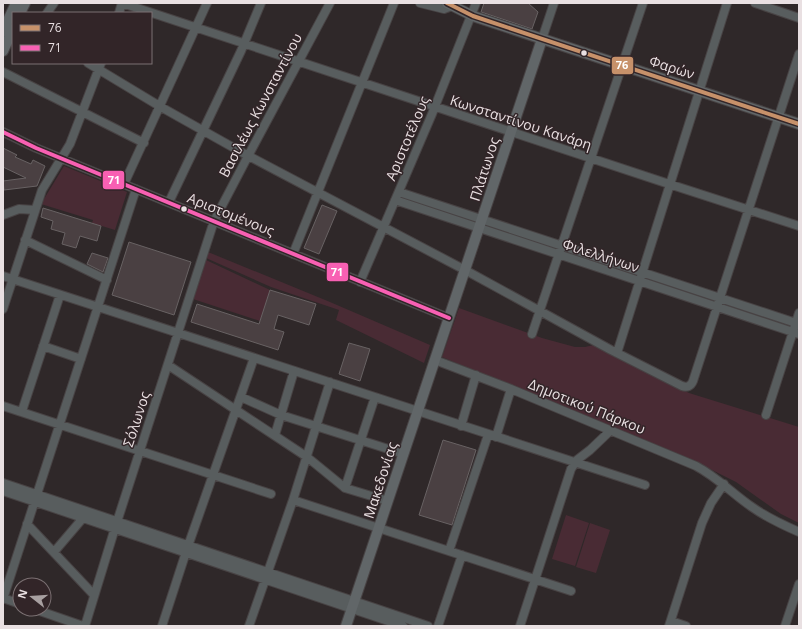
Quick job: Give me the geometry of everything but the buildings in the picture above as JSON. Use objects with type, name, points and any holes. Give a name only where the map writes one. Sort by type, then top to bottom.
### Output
[{"type":"main road","points":[[3,30],[6,15],[16,3]]},
{"type":"main road","points":[[20,12],[25,3]]},
{"type":"main road","name":"Φαρών","points":[[450,5],[471,16],[799,124]]},
{"type":"main road","points":[[3,51],[12,31]]},
{"type":"main road","name":"Πλάτωνος","points":[[440,344],[542,39]]},
{"type":"main road","name":"Μακεδονίας","points":[[346,626],[440,344]]},
{"type":"street","points":[[49,12],[54,3]]},
{"type":"street","name":"Κωνσταντίνου Κανάρη","points":[[122,3],[149,12]]},
{"type":"street","points":[[124,184],[207,3]]},
{"type":"street","points":[[169,202],[244,44],[261,3]]},
{"type":"street","name":"Βασιλέως Κωνσταντίνου","points":[[214,221],[330,3]]},
{"type":"street","points":[[293,254],[394,3]]},
{"type":"street","points":[[420,3],[444,9],[450,5]]},
{"type":"street","name":"Αριστοτέλους","points":[[360,282],[435,107],[476,3]]},
{"type":"street","name":"Πλάτωνος","points":[[542,39],[554,3]]},
{"type":"street","points":[[532,334],[560,255],[643,3]]},
{"type":"street","points":[[614,352],[642,273],[727,3]]},
{"type":"street","points":[[755,3],[799,18]]},
{"type":"street","name":"Κωνσταντίνου Κανάρη","points":[[152,13],[799,226]]},
{"type":"street","points":[[3,308],[45,184],[70,144],[100,66],[160,106],[248,156],[465,270],[614,352],[682,386],[687,387],[691,385],[693,381],[718,307],[799,54]]},
{"type":"street","points":[[3,72],[144,142]]},
{"type":"street","name":"Αριστομένους","points":[[3,132],[32,146],[449,318]]},
{"type":"street","points":[[3,599],[136,189]]},
{"type":"street","name":"Φιλελλήνων","points":[[399,192],[560,255],[796,333]]},
{"type":"street","name":"Φιλελλήνων","points":[[396,200],[562,247],[797,323]]},
{"type":"street","points":[[3,215],[20,209],[35,210]]},
{"type":"street","name":"Σόλωνος","points":[[84,626],[214,221]]},
{"type":"street","points":[[25,240],[107,280]]},
{"type":"street","points":[[3,276],[645,485]]},
{"type":"street","points":[[22,411],[60,295]]},
{"type":"street","points":[[766,415],[796,333],[799,313]]},
{"type":"street","points":[[43,346],[81,359]]},
{"type":"street","points":[[162,626],[187,549],[254,358]]},
{"type":"street","name":"Δημοτικού Πάρκου","points":[[435,360],[511,389],[696,466],[724,484],[752,507],[770,518],[799,532]]},
{"type":"street","points":[[168,365],[307,457],[345,488],[388,501]]},
{"type":"street","points":[[275,435],[294,371]]},
{"type":"street","points":[[461,426],[476,375]]},
{"type":"street","points":[[249,626],[293,500],[330,382]]},
{"type":"street","points":[[449,551],[511,389]]},
{"type":"street","points":[[241,397],[281,415],[404,454]]},
{"type":"street","points":[[345,488],[375,397]]},
{"type":"street","points":[[3,406],[271,494]]},
{"type":"street","points":[[520,626],[569,474],[575,462],[593,448],[611,430]]},
{"type":"street","points":[[3,483],[83,518],[116,525]]},
{"type":"street","points":[[686,626],[670,624],[702,523],[711,503],[724,484]]},
{"type":"street","points":[[3,491],[36,498],[353,605],[428,626]]},
{"type":"street","points":[[293,500],[571,591]]},
{"type":"street","points":[[54,552],[83,518]]},
{"type":"street","points":[[27,524],[94,595]]},
{"type":"street","points":[[438,626],[462,555]]},
{"type":"street","points":[[785,626],[799,584]]},
{"type":"street","points":[[353,605],[403,626]]},
{"type":"street","points":[[52,615],[84,626]]},
{"type":"shaded area","points":[[64,166],[127,192],[115,230],[92,223],[93,220],[41,204]]},
{"type":"shaded area","points":[[208,252],[430,345],[424,363],[336,320],[339,310],[271,287],[206,258]]},
{"type":"shaded area","points":[[206,260],[270,290],[260,321],[193,299]]},
{"type":"shaded area","points":[[459,308],[542,338],[575,347],[585,347],[598,344],[689,393],[799,427],[799,523],[781,514],[736,482],[702,465],[442,357]]},
{"type":"shaded area","points":[[566,515],[589,523],[575,566],[552,559]]},
{"type":"shaded area","points":[[590,523],[610,530],[596,573],[576,567]]},
{"type":"transit line","name":"76","points":[[447,3],[473,16],[799,124]]},
{"type":"transit line","name":"71","points":[[3,132],[36,148],[449,318]]}]
